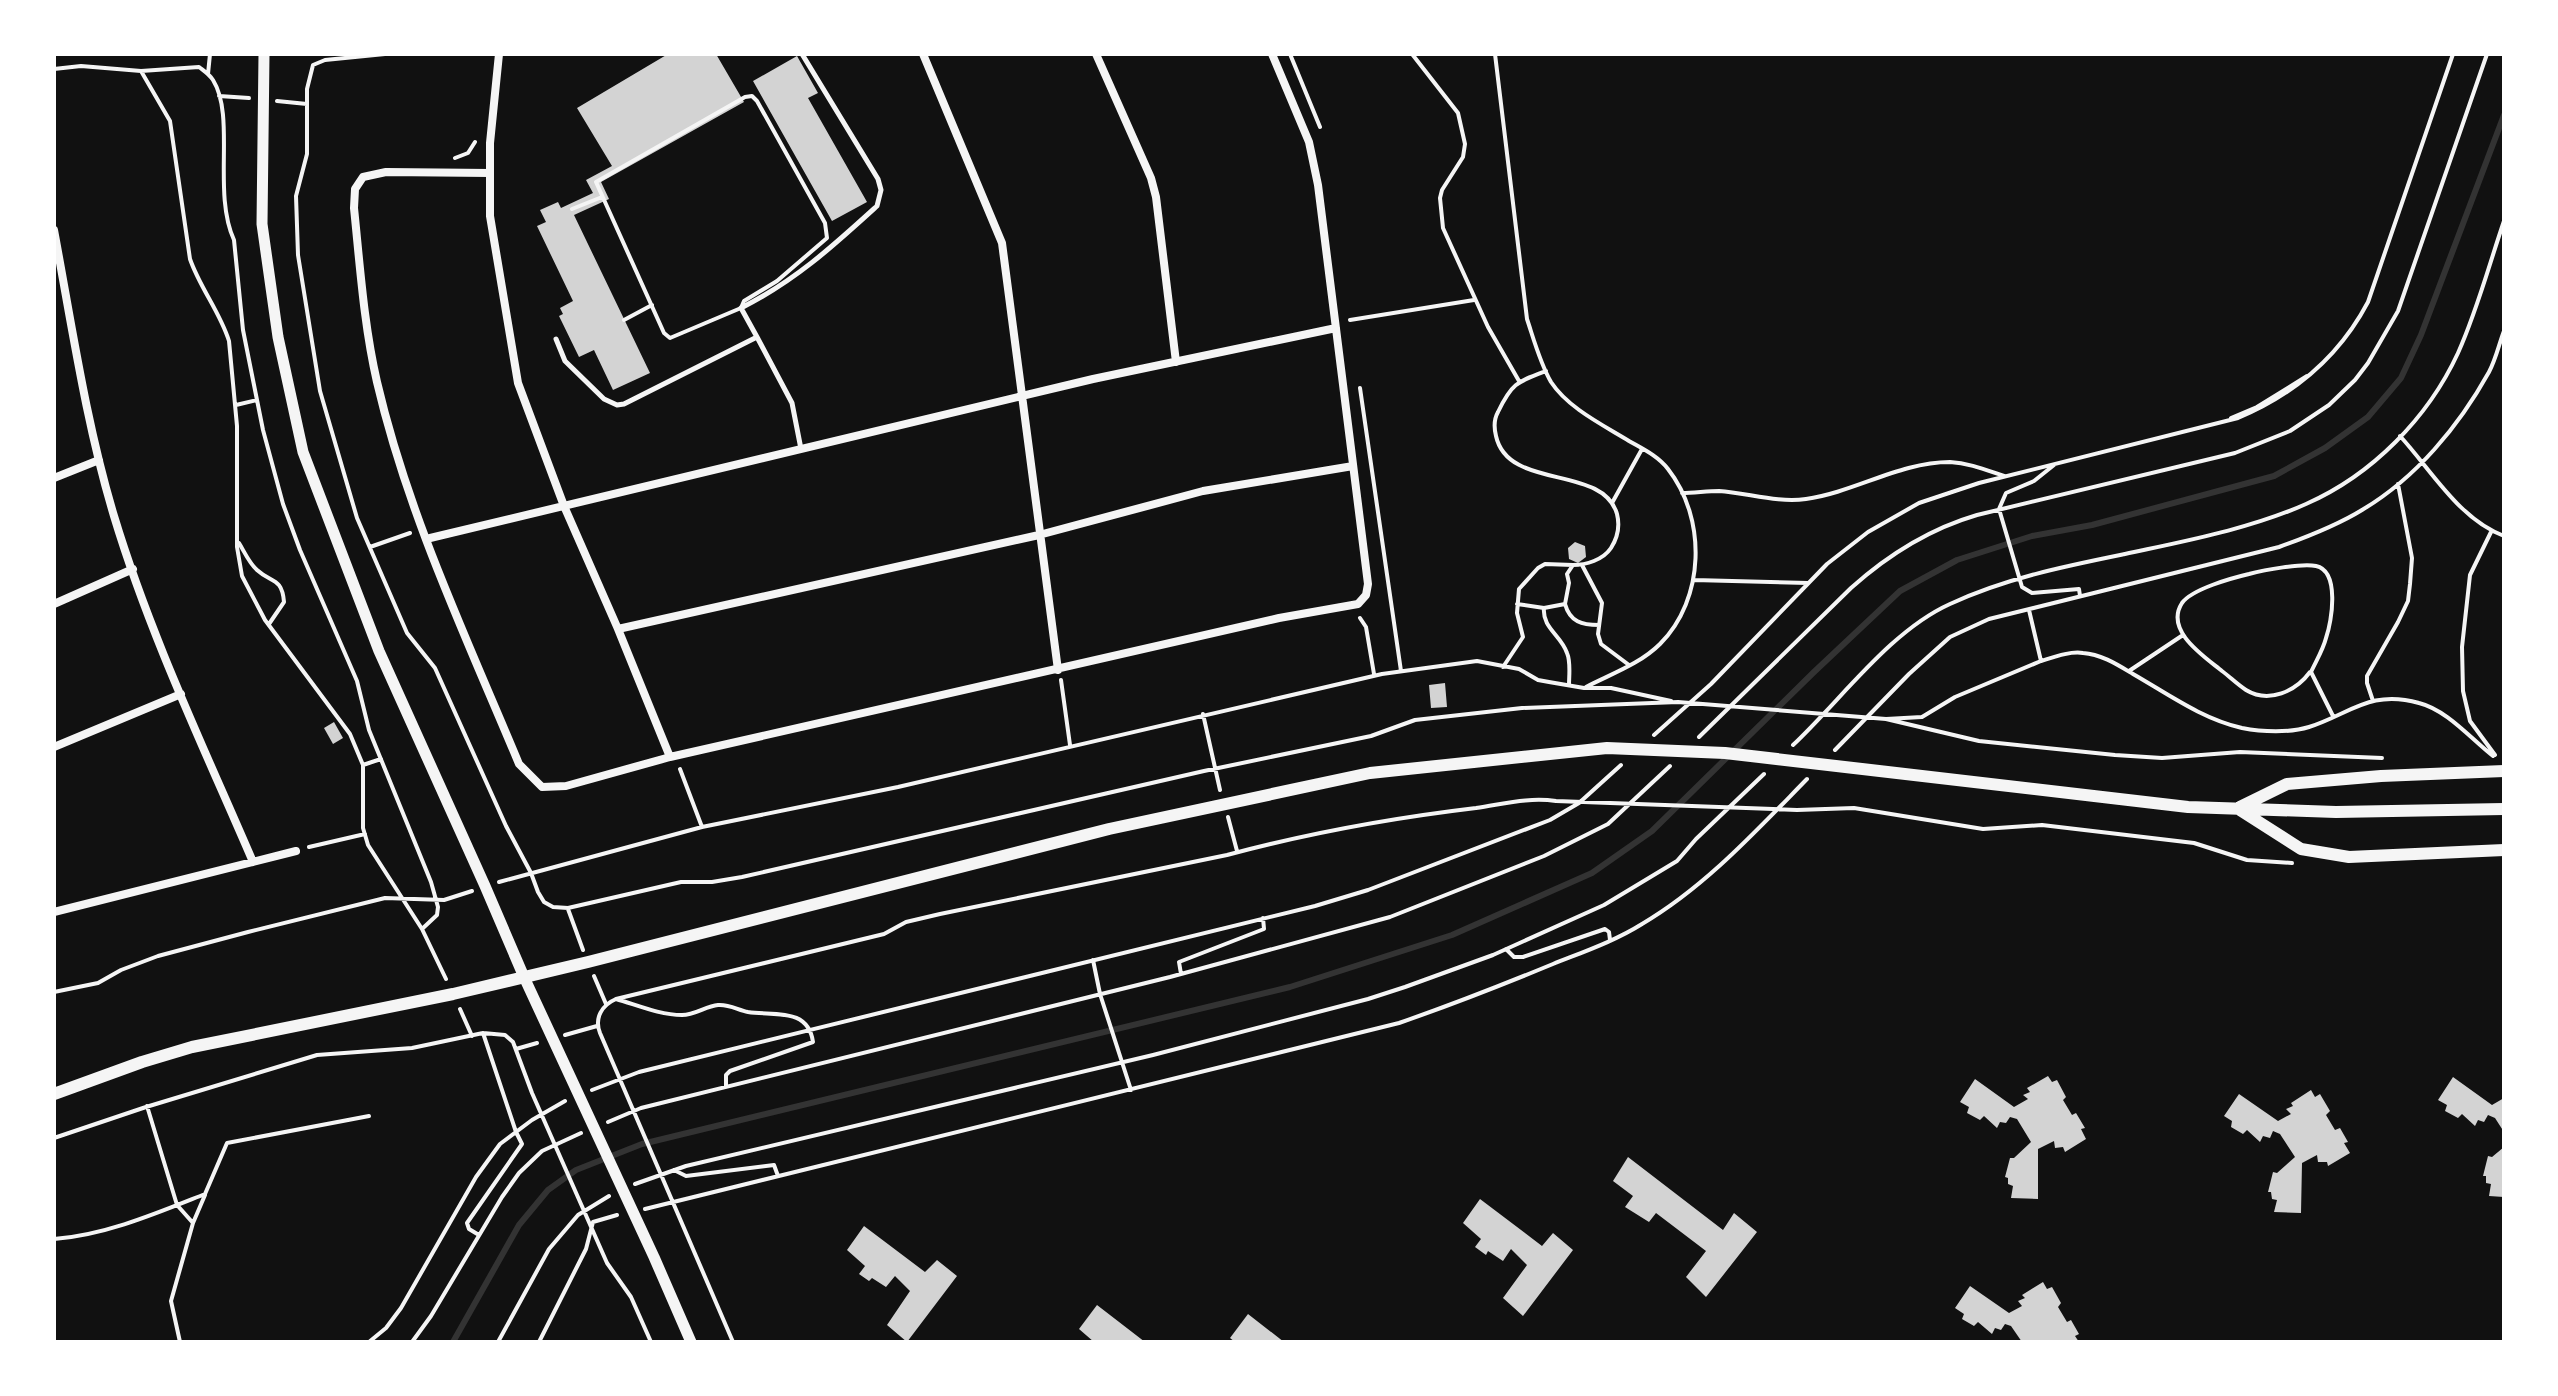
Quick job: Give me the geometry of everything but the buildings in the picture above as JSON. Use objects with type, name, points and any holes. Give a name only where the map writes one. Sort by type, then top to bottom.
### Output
[{"type":"main road","points":[[54,1094],[192,1047],[453,994],[1109,829],[1355,776],[1607,748],[1725,753],[2188,807],[2336,812],[2504,809]]},
{"type":"main road","points":[[2237,809],[2287,784],[2502,767]]},
{"type":"main road","points":[[2237,809],[2301,849],[2349,857],[2504,850]]},
{"type":"street","points":[[264,54],[262,224],[278,337],[303,452],[379,651],[691,1342]]},
{"type":"street","points":[[499,54],[491,123],[491,227],[518,383],[564,506],[670,757]]},
{"type":"street","points":[[923,54],[1002,243],[1059,674]]},
{"type":"street","points":[[1096,54],[1151,178],[1156,197],[1176,362]]},
{"type":"street","points":[[490,173],[377,173],[363,177],[355,189],[355,223],[368,330],[377,382],[412,500],[519,764],[542,787],[566,786],[670,757],[1059,674],[1279,618],[1358,604],[1366,595],[1368,584],[1318,185],[1309,142],[1272,54]]},
{"type":"street","points":[[54,230],[99,460],[115,519],[153,628],[253,862]]},
{"type":"street","points":[[426,539],[1020,396],[1336,328]]},
{"type":"street","points":[[54,478],[99,460]]},
{"type":"street","points":[[618,629],[1039,535],[1203,491],[1353,466]]},
{"type":"street","points":[[54,604],[133,569]]},
{"type":"street","points":[[54,747],[181,694]]},
{"type":"street","points":[[54,912],[296,851]]},
{"type":"lane","points":[[801,449],[792,403],[741,308],[780,287],[803,270],[877,206],[880,198],[878,179],[802,54]]},
{"type":"lane","points":[[556,339],[565,361],[604,399],[617,405],[757,337]]},
{"type":"path","points":[[208,74],[210,54]]},
{"type":"path","points":[[385,54],[325,60],[313,65],[307,89],[307,154],[296,196],[298,255],[320,391],[357,518],[407,633],[435,668],[538,892],[544,902],[553,907],[568,908],[681,882],[712,882],[742,877],[1214,768],[1371,736],[1415,720],[1522,708],[1678,702],[1886,719],[1922,717],[1955,697],[2041,661],[2083,652],[2104,658],[2207,717],[2243,728],[2269,731],[2307,728],[2373,701],[2420,703],[2439,712],[2502,767]]},
{"type":"path","points":[[1412,54],[1458,113],[1465,135],[1463,157],[1442,190],[1440,206],[1446,238],[1519,381]]},
{"type":"path","points":[[1495,54],[1527,319],[1546,371],[1568,401],[1643,448],[1668,469],[1692,519],[1696,558],[1694,580],[1684,612],[1658,646],[1584,688]]},
{"type":"path","points":[[1979,483],[2209,426],[2257,407],[2317,369],[2343,342],[2372,293],[2452,54]]},
{"type":"path","points":[[54,69],[81,66],[141,71],[199,67],[215,82],[220,99],[223,199],[228,228],[234,240],[243,330],[257,400],[283,504],[357,681],[364,718],[436,900],[437,915],[422,929],[375,859],[365,834],[363,765],[350,734],[269,624],[242,576],[237,540],[236,405],[229,341],[190,259],[170,121],[141,71]]},
{"type":"path","points":[[745,97],[755,98],[825,223],[827,232],[823,244],[777,281],[746,299],[741,308],[672,338],[664,333],[596,185],[599,178],[745,97]]},
{"type":"path","points":[[572,209],[602,197]]},
{"type":"path","points":[[1792,747],[1882,654],[1914,626],[1949,604],[2019,579],[2087,560],[2226,530],[2284,513],[2319,498],[2372,463],[2426,406],[2457,355],[2504,221]]},
{"type":"path","points":[[1350,320],[1475,300]]},
{"type":"path","points":[[624,320],[652,305]]},
{"type":"path","points":[[1833,752],[1950,637],[1989,619],[2279,547],[2362,510],[2436,449],[2490,369],[2504,331]]},
{"type":"path","points":[[1503,667],[1523,637],[1517,619],[1519,589],[1538,568],[1553,563],[1582,565],[1608,553],[1619,523],[1607,496],[1593,488],[1513,462],[1496,438],[1496,416],[1511,388],[1519,381],[1546,371]]},
{"type":"path","points":[[236,405],[257,400]]},
{"type":"path","points":[[2400,436],[2467,515],[2491,532],[2504,536]]},
{"type":"path","points":[[1612,503],[1643,448]]},
{"type":"path","points":[[1682,493],[1719,491],[1804,499],[1840,492],[1901,470],[1949,462],[1971,465],[2004,476]]},
{"type":"path","points":[[2056,463],[2034,481],[2006,493],[1999,509],[2001,521],[2022,587],[2032,593],[2079,589],[2080,596]]},
{"type":"path","points":[[2373,701],[2367,676],[2408,601],[2410,584],[2412,558],[2398,483]]},
{"type":"path","points":[[2491,532],[2470,575],[2462,647],[2463,691],[2470,721],[2502,767]]},
{"type":"path","points":[[369,547],[410,533]]},
{"type":"path","points":[[237,540],[257,570],[277,581],[281,587],[284,602],[269,624]]},
{"type":"path","points":[[1576,565],[1567,574],[1569,583],[1565,604],[1577,622],[1599,625]]},
{"type":"path","points":[[1582,565],[1602,603],[1598,634],[1601,644],[1629,665]]},
{"type":"path","points":[[2310,672],[2295,689],[2275,696],[2248,692],[2193,648],[2183,635],[2179,612],[2183,603],[2195,593],[2266,569],[2316,566],[2324,570],[2332,583],[2330,617],[2326,638],[2311,672],[2333,716]]},
{"type":"path","points":[[1694,580],[1809,583]]},
{"type":"path","points":[[1517,604],[1544,608],[1565,604]]},
{"type":"path","points":[[1544,608],[1543,618],[1567,651],[1569,685]]},
{"type":"path","points":[[2029,609],[2041,661]]},
{"type":"path","points":[[1349,615],[1358,617],[1366,627],[1374,675]]},
{"type":"path","points":[[2129,672],[2183,635]]},
{"type":"path","points":[[54,992],[98,983],[121,970],[158,956],[385,898],[444,900],[702,827],[898,787],[1374,675],[1477,661],[1519,669],[1538,680],[1584,688],[1611,688],[1678,702]]},
{"type":"path","points":[[1059,674],[1070,745]]},
{"type":"path","points":[[1203,714],[1214,768]]},
{"type":"path","points":[[1886,719],[1979,741],[2115,755],[2162,758],[2232,752],[2393,759]]},
{"type":"path","points":[[363,765],[381,759]]},
{"type":"path","points":[[2485,762],[2502,767]]},
{"type":"path","points":[[679,766],[702,827]]},
{"type":"path","points":[[629,1187],[673,1170],[1368,999],[1506,949],[1604,905],[1677,861],[1771,768]]},
{"type":"path","points":[[637,1211],[1399,1023],[1483,992],[1642,925],[1732,855],[1811,775]]},
{"type":"path","points":[[733,1342],[597,1026],[606,1004],[616,999],[884,934],[906,922],[940,914],[1227,855],[1272,842],[1534,798],[1797,810],[1854,808],[1983,829],[2042,825],[2194,843],[2247,860],[2300,864]]},
{"type":"path","points":[[296,851],[365,834]]},
{"type":"path","points":[[1181,974],[1179,962],[1264,929],[1263,918]]},
{"type":"path","points":[[1506,949],[1514,957],[1523,957],[1605,929],[1609,932],[1610,940]]},
{"type":"path","points":[[1093,960],[1105,1011],[1131,1090]]},
{"type":"path","points":[[616,999],[673,1014],[686,1015],[717,1005],[748,1012],[770,1011],[800,1018],[811,1030],[813,1042],[730,1071],[726,1075],[726,1087]]},
{"type":"path","points":[[479,1235],[469,1229],[467,1223],[522,1144],[483,1033]]},
{"type":"path","points":[[54,1138],[147,1106],[317,1055],[412,1048],[483,1033],[505,1035],[513,1042],[532,1093],[607,1263],[631,1297],[651,1342]]},
{"type":"path","points":[[147,1106],[177,1205],[193,1223]]},
{"type":"path","points":[[180,1342],[171,1301],[193,1223],[227,1143],[369,1116]]},
{"type":"path","points":[[673,1170],[686,1176],[774,1165],[778,1176]]},
{"type":"path","points":[[498,1342],[549,1249],[578,1215],[614,1192]]},
{"type":"path","points":[[54,1239],[97,1232],[205,1194]]},
{"type":"path","points":[[539,1342],[586,1249],[593,1222],[622,1214]]},
{"type":"waterway","points":[[453,1342],[519,1225],[548,1190],[576,1170],[642,1144],[1290,987],[1452,935],[1592,873],[1652,831],[1900,591],[1957,560],[2032,536],[2092,525],[2274,476],[2325,448],[2368,417],[2401,378],[2421,335],[2504,115]]}]
